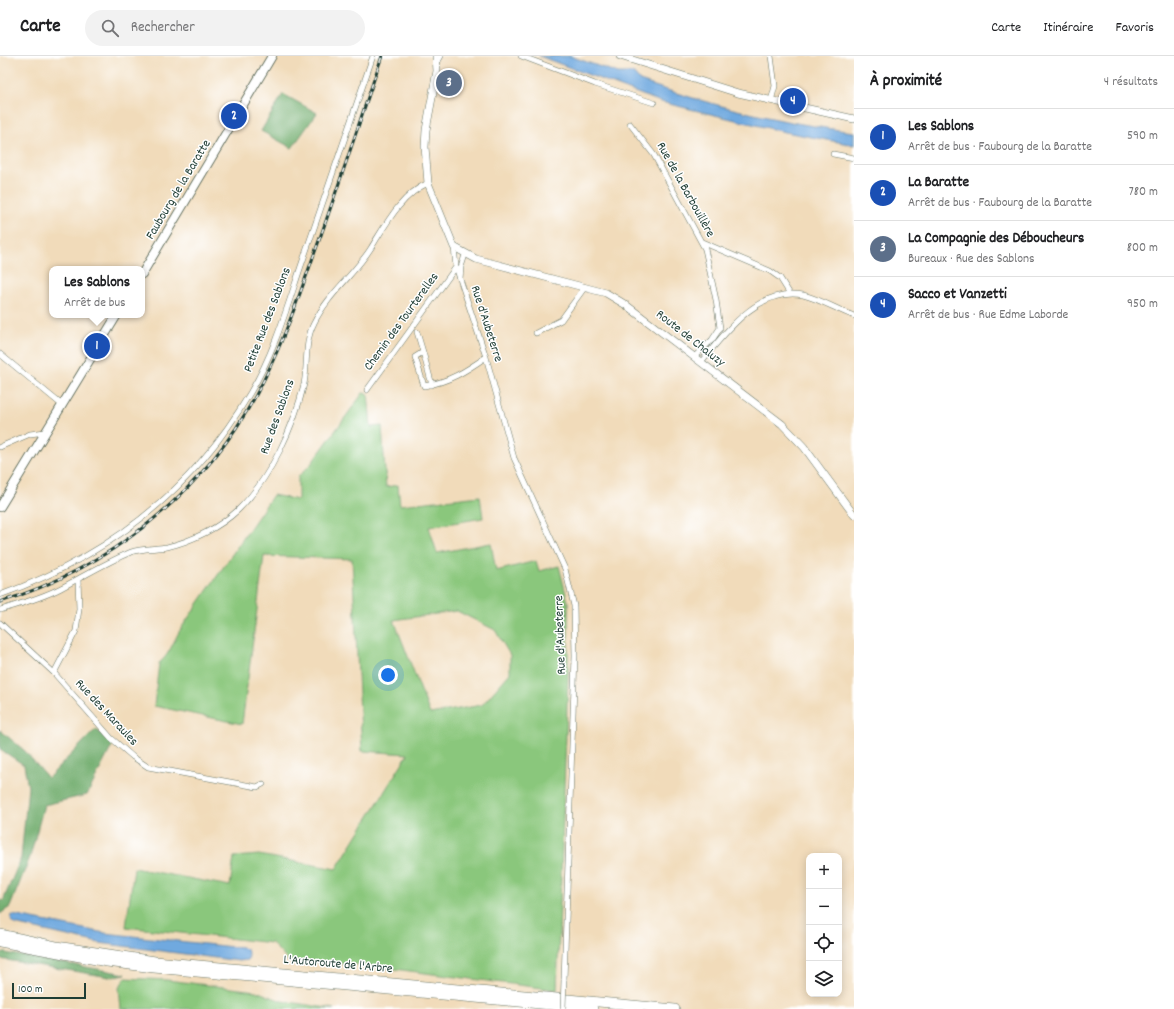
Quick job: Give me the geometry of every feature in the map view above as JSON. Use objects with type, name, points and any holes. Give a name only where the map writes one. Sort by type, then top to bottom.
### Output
[{"type":"highway","name":"L'Autoroute de l'Arbre","points":[[0,934],[56,946],[155,961],[675,1009]]},
{"type":"highway","name":"L'Autoroute de l'Arbre","points":[[0,942],[107,962],[154,968],[593,1009]]},
{"type":"main road","name":"Faubourg de la Baratte","points":[[145,269],[272,56]]},
{"type":"main road","points":[[0,507],[115,318]]},
{"type":"street","name":"Petite Rue des Sablons","points":[[0,595],[62,570],[124,533],[190,476],[231,423],[251,392],[277,334],[373,56]]},
{"type":"street","points":[[442,56],[437,59],[426,130],[425,147],[428,183],[454,247]]},
{"type":"street","points":[[521,56],[595,84],[654,103]]},
{"type":"street","points":[[620,56],[738,94],[854,119]]},
{"type":"street","points":[[771,56],[775,86],[771,100]]},
{"type":"street","name":"Rue de la Barbouillère","points":[[630,124],[654,155],[702,242],[716,300],[720,324],[716,335],[694,357]]},
{"type":"street","points":[[833,154],[854,158]]},
{"type":"street","name":"Rue des Sablons","points":[[0,610],[59,589],[132,552],[166,547],[183,542],[217,526],[238,511],[257,490],[267,476],[277,457],[301,392],[306,369],[307,349],[313,324],[325,303],[366,256],[399,206],[416,190],[428,183]]},
{"type":"street","points":[[702,242],[770,271],[780,278],[790,294]]},
{"type":"street","name":"Route de Chaluzy","points":[[454,247],[465,255],[476,259],[606,293],[626,305],[782,424],[804,447],[854,516]]},
{"type":"street","name":"Rue d'Aubeterre","points":[[454,247],[456,267],[486,358],[514,458],[565,569],[574,606],[575,656],[563,1009]]},
{"type":"street","name":"Rue d'Aubeterre","points":[[460,279],[461,267],[465,255]]},
{"type":"street","name":"Chemin des Tourterelles","points":[[367,390],[456,267]]},
{"type":"street","points":[[536,333],[561,320],[586,287]]},
{"type":"street","points":[[701,362],[745,314],[760,303],[790,294],[804,296],[854,316]]},
{"type":"street","points":[[417,332],[424,352],[432,385]]},
{"type":"street","points":[[424,352],[416,357],[424,386],[432,385],[460,375],[486,358]]},
{"type":"street","points":[[0,354],[62,405]]},
{"type":"street","points":[[0,447],[30,434],[45,432]]},
{"type":"street","points":[[54,673],[76,631],[79,609],[78,579]]},
{"type":"street","name":"Rue des Maraules","points":[[0,623],[54,673],[110,738],[133,757],[148,766],[257,788],[262,784]]},
{"type":"green space","points":[[283,94],[317,113],[292,148],[261,131]]},
{"type":"green space","points":[[363,393],[368,393],[371,427],[382,426],[386,487],[398,485],[400,505],[480,496],[483,518],[429,527],[437,553],[491,543],[496,571],[536,561],[539,571],[559,566],[568,602],[568,677],[557,990],[363,965],[288,961],[272,943],[126,927],[134,868],[230,886],[234,857],[259,855],[336,869],[408,754],[362,751],[352,559],[264,556],[242,724],[154,706],[159,663],[169,651],[182,627],[273,495],[298,500],[298,477],[311,464]],"holes":[[[457,611],[495,630],[510,655],[510,673],[482,705],[430,714],[394,620]]]},
{"type":"green space","points":[[96,729],[113,744],[87,795],[44,805],[30,857],[10,907],[0,914],[0,900],[3,901],[21,858],[28,787],[24,765],[0,749],[0,730],[25,751],[48,778]]},
{"type":"green space","points":[[0,952],[126,974],[109,977],[0,959]]},
{"type":"green space","points":[[125,978],[167,980],[256,991],[282,1001],[334,1009],[121,1009],[119,988]]},
{"type":"water","points":[[539,56],[570,56],[618,73],[633,73],[640,81],[692,98],[800,124],[854,132],[854,145],[785,132],[661,102]]},
{"type":"water","points":[[12,915],[105,933],[242,948],[247,949],[249,957],[247,960],[239,961],[99,943],[14,924],[11,921]]},
{"type":"railway","points":[[0,602],[40,588],[78,570],[114,548],[148,524],[179,496],[208,465],[234,431],[265,378],[289,324],[325,225],[382,56]]},
{"type":"place","name":"La Compagnie des Déboucheurs","points":[[449,83]]},
{"type":"place","name":"Sacco et Vanzetti","points":[[793,101]]},
{"type":"place","name":"La Baratte","points":[[234,116]]},
{"type":"place","name":"Les Sablons","points":[[97,346]]}]
